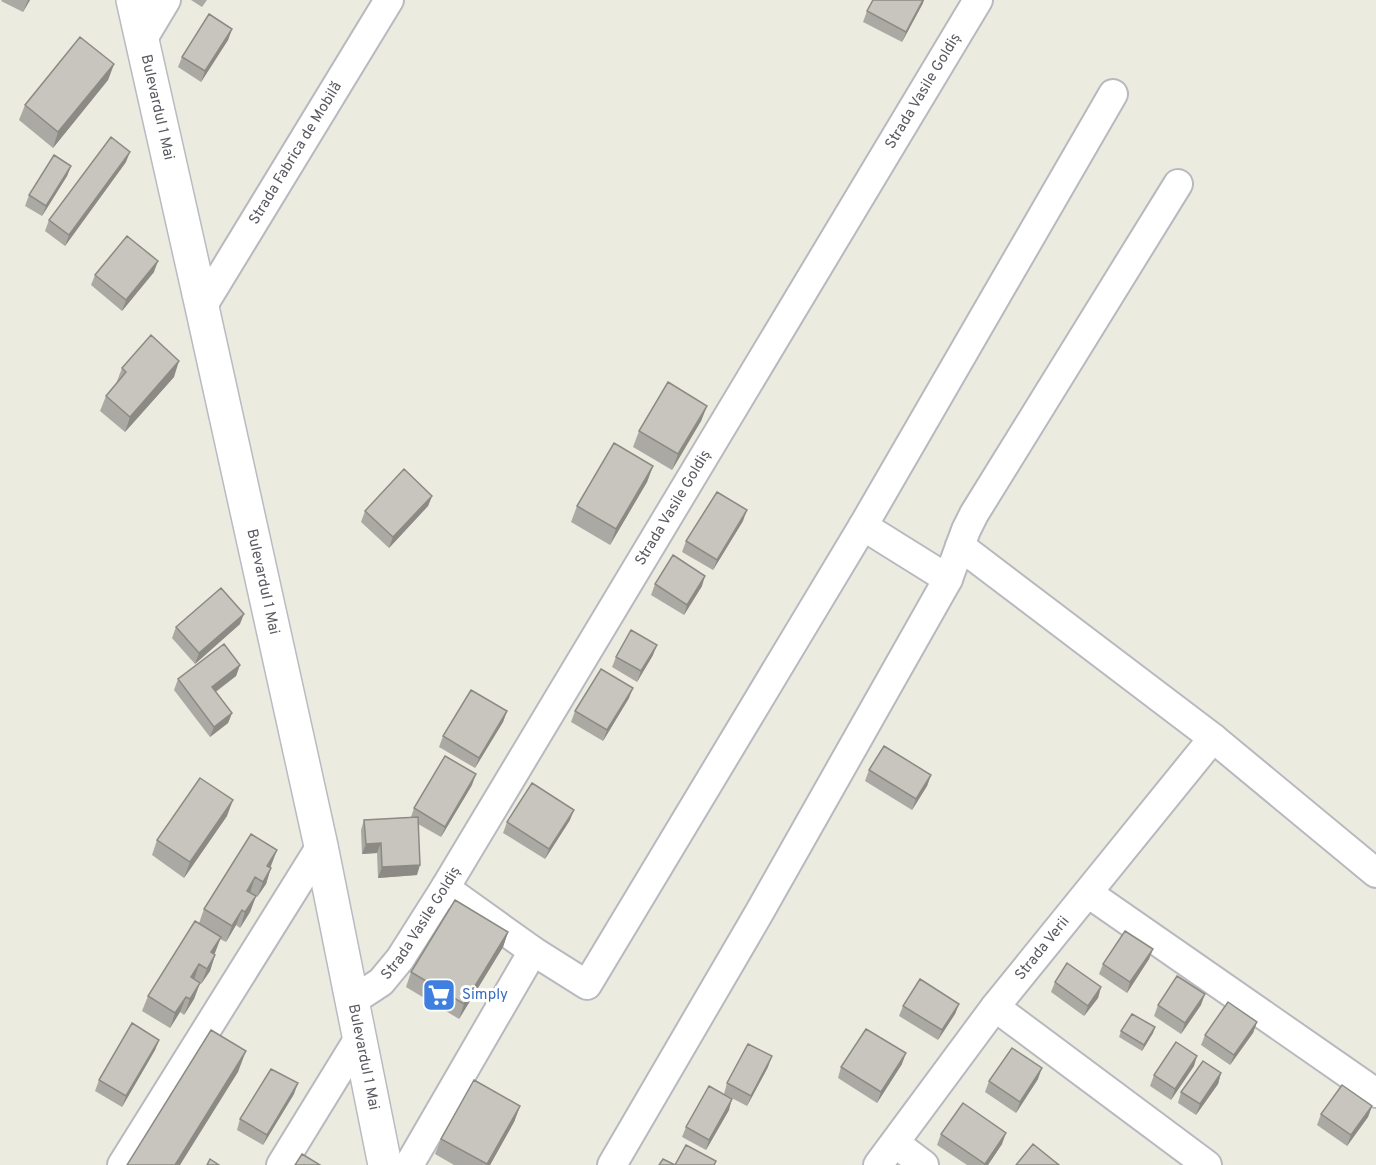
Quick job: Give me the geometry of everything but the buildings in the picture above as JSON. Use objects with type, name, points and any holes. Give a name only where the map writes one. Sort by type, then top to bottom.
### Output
[{"type":"main road","name":"Bulevardul 1 Mai","points":[[132,0],[321,846],[385,1165]]},
{"type":"street","points":[[142,40],[166,0]]},
{"type":"street","name":"Strada Fabrica de Mobilă","points":[[202,307],[389,0]]},
{"type":"street","name":"Strada Vasile Goldiș","points":[[351,1002],[381,982],[400,959],[445,888],[978,0]]},
{"type":"street","points":[[445,888],[533,951],[587,985],[863,526],[1113,94]]},
{"type":"street","points":[[612,1165],[759,913],[948,579],[974,514],[1178,184]]},
{"type":"street","points":[[863,526],[948,579]]},
{"type":"street","points":[[960,546],[1213,738],[1376,873]]},
{"type":"street","name":"Strada Verii","points":[[886,1154],[995,1007],[1213,738]]},
{"type":"street","points":[[122,1165],[321,846]]},
{"type":"street","points":[[1088,893],[1376,1092]]},
{"type":"street","points":[[409,1165],[533,951]]},
{"type":"street","points":[[995,1007],[1207,1165]]},
{"type":"street","points":[[281,1165],[359,1038]]},
{"type":"street","points":[[886,1154],[924,1165]]},
{"type":"place","name":"Simply","points":[[439,995]]}]
